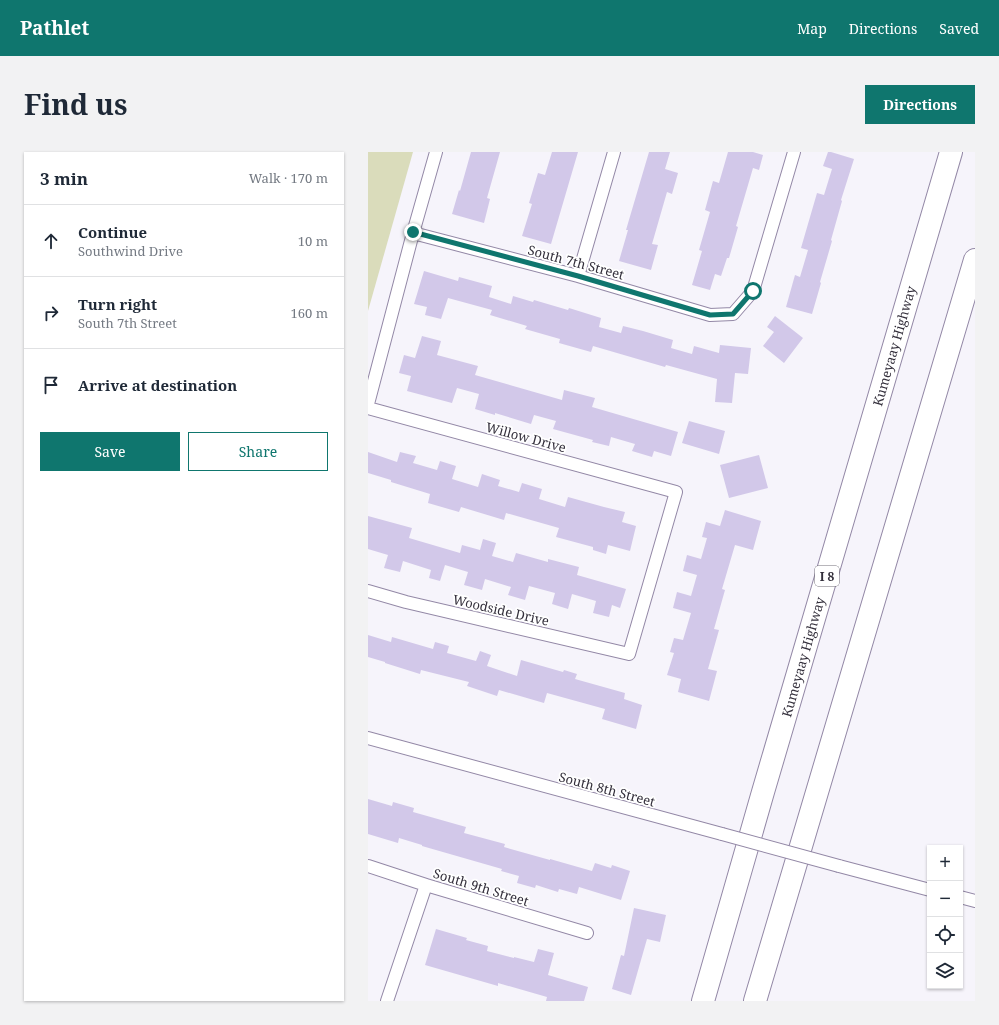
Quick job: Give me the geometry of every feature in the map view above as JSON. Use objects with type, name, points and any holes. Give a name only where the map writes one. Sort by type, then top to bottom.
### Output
[{"type":"highway","name":"Kumeyaay Highway","points":[[703,1001],[951,152]]},
{"type":"highway","points":[[755,1001],[975,260]]},
{"type":"street","points":[[368,404],[413,232],[436,152]]},
{"type":"street","points":[[578,276],[614,152]]},
{"type":"street","name":"South 7th Street","points":[[413,232],[578,276],[710,315],[733,314],[753,291],[794,152]]},
{"type":"street","name":"Willow Drive","points":[[368,408],[676,492],[629,654]]},
{"type":"street","name":"Woodside Drive","points":[[368,591],[406,602],[629,654]]},
{"type":"street","name":"South 8th Street","points":[[368,738],[927,889]]},
{"type":"street","name":"South 9th Street","points":[[368,866],[426,885],[587,933]]},
{"type":"street","points":[[387,1001],[426,885]]},
{"type":"street","points":[[963,898],[975,901]]},
{"type":"green space","points":[[368,152],[413,152],[368,311]]},
{"type":"building","points":[[471,152],[500,152],[487,198],[490,199],[484,223],[452,214]]},
{"type":"building","points":[[552,152],[578,152],[551,244],[522,236],[532,204],[529,203],[538,173],[545,175]]},
{"type":"building","points":[[649,152],[670,152],[665,169],[678,173],[672,194],[667,192],[652,244],[658,245],[651,270],[619,261],[628,230],[626,230]]},
{"type":"building","points":[[728,152],[753,152],[763,155],[759,170],[753,168],[736,226],[738,227],[729,258],[727,258],[721,276],[715,274],[710,290],[692,285],[702,251],[699,250],[710,212],[705,210],[713,181],[719,183]]},
{"type":"building","points":[[828,152],[854,159],[841,200],[832,241],[812,314],[786,307],[795,275],[800,277],[808,250],[801,248],[817,193],[824,195],[832,169],[823,166]]},
{"type":"building","points":[[424,271],[458,281],[459,277],[492,286],[489,297],[511,304],[513,296],[533,302],[534,300],[568,310],[569,308],[601,318],[599,327],[621,333],[623,326],[673,340],[671,348],[692,354],[694,346],[719,353],[720,345],[751,348],[748,374],[735,373],[732,403],[715,402],[717,379],[666,365],[665,367],[593,346],[591,352],[559,343],[560,339],[525,329],[527,326],[490,315],[492,310],[448,298],[441,319],[425,315],[427,307],[414,304]]},
{"type":"building","points":[[775,316],[803,338],[784,363],[763,346],[774,332],[767,327]]},
{"type":"building","points":[[422,336],[441,341],[437,355],[478,366],[475,375],[562,400],[564,390],[595,398],[592,407],[678,432],[671,456],[654,451],[652,457],[632,451],[635,444],[611,437],[609,446],[592,442],[593,440],[553,429],[556,421],[534,415],[531,424],[495,413],[495,415],[475,409],[479,394],[457,388],[452,403],[407,391],[411,376],[399,373],[404,355],[415,358]]},
{"type":"building","points":[[689,421],[725,431],[719,454],[682,443]]},
{"type":"building","points":[[368,452],[397,462],[400,452],[416,456],[413,463],[437,470],[440,461],[456,466],[452,479],[478,487],[482,474],[500,480],[498,486],[519,492],[522,483],[542,489],[539,499],[565,507],[568,497],[625,512],[622,522],[636,526],[630,551],[608,545],[606,554],[593,550],[593,547],[556,537],[559,528],[506,513],[504,520],[461,507],[459,512],[428,503],[430,494],[368,473]]},
{"type":"building","points":[[759,455],[768,488],[729,498],[720,465]]},
{"type":"building","points":[[725,510],[761,521],[753,550],[735,545],[722,589],[725,590],[714,629],[719,630],[708,669],[717,671],[709,701],[678,692],[681,679],[667,675],[674,653],[670,652],[674,638],[683,640],[691,613],[673,608],[677,592],[691,596],[697,575],[683,571],[687,555],[701,559],[707,538],[702,537],[706,522],[720,526]]},
{"type":"building","points":[[368,516],[412,528],[409,538],[460,553],[462,545],[480,550],[483,539],[496,543],[492,556],[513,562],[516,553],[548,562],[548,559],[579,567],[577,575],[626,589],[620,608],[612,605],[609,617],[593,613],[596,601],[572,594],[568,609],[552,604],[555,593],[529,586],[525,600],[508,595],[511,587],[485,579],[482,590],[464,585],[468,572],[445,565],[440,581],[429,578],[431,570],[403,561],[400,572],[384,568],[388,555],[368,549]]},
{"type":"building","points":[[368,635],[391,642],[392,637],[433,649],[435,642],[449,646],[447,653],[476,661],[480,651],[491,655],[487,666],[517,676],[521,660],[563,672],[564,670],[577,674],[575,679],[625,693],[624,699],[642,705],[636,729],[602,719],[605,709],[547,693],[544,703],[499,690],[497,696],[467,686],[469,682],[421,670],[420,674],[385,663],[368,657]]},
{"type":"building","points":[[368,799],[392,806],[393,802],[414,808],[413,812],[466,827],[464,833],[505,844],[504,847],[550,860],[592,871],[595,863],[611,868],[612,865],[630,871],[621,900],[579,887],[577,894],[559,889],[558,892],[536,885],[535,888],[517,883],[519,876],[501,871],[502,869],[399,838],[398,843],[368,834]]},
{"type":"building","points":[[634,908],[666,915],[660,942],[647,939],[631,995],[612,989],[621,955],[624,956]]},
{"type":"building","points":[[436,929],[488,946],[487,951],[514,958],[534,962],[538,949],[554,953],[548,975],[588,987],[584,1001],[546,1001],[547,997],[498,983],[498,986],[425,965]]},
{"type":"route","points":[[413,232],[578,276],[710,315],[733,314],[753,291]]}]
